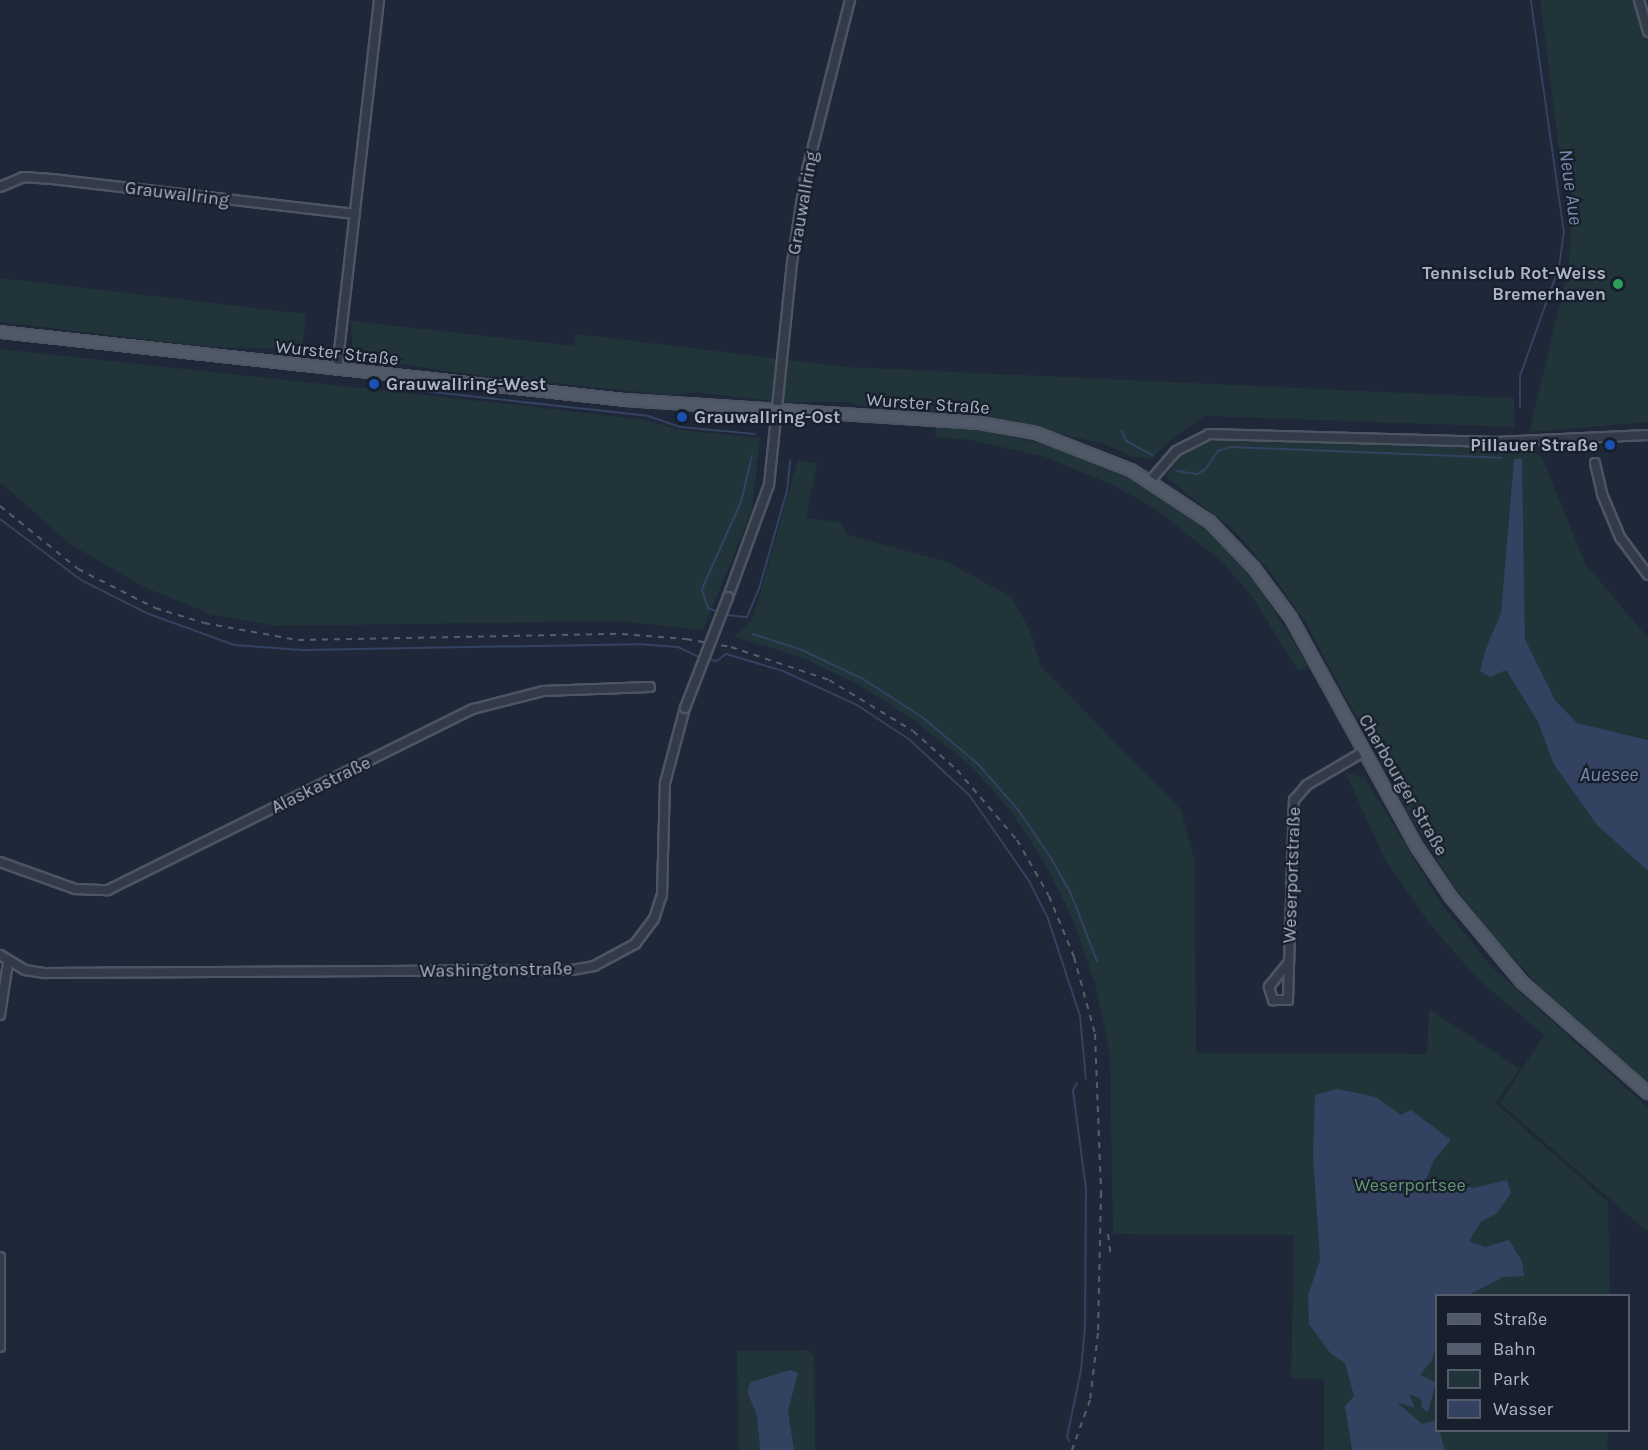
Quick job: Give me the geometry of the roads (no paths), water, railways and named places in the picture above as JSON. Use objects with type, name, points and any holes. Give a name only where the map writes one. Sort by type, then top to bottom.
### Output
[{"type":"main road","name":"Wurster Straße","points":[[0,332],[625,400],[1010,427],[1082,449],[1150,481]]},
{"type":"main road","name":"Cherbourger Straße","points":[[1150,481],[1210,522],[1254,567],[1302,637],[1417,847],[1481,936],[1540,999],[1648,1093]]},
{"type":"street","points":[[338,369],[379,0]]},
{"type":"street","name":"Grauwallring","points":[[777,410],[805,178],[850,0]]},
{"type":"street","points":[[1639,0],[1648,32]]},
{"type":"street","name":"Grauwallring","points":[[0,187],[23,177],[52,179],[355,214]]},
{"type":"street","name":"Washingtonstraße","points":[[8,963],[45,973],[572,970],[594,966],[635,944],[654,919],[660,903],[665,864],[665,783],[685,708],[769,485],[777,410]]},
{"type":"street","points":[[1150,481],[1176,451],[1209,434],[1496,442],[1648,435]]},
{"type":"street","points":[[1595,464],[1602,494],[1620,537],[1648,575]]},
{"type":"street","name":"Alaskastraße","points":[[0,862],[75,889],[108,890],[473,709],[543,691],[650,687]]},
{"type":"street","name":"Weserportstraße","points":[[1289,962],[1294,800],[1307,785],[1363,752]]},
{"type":"street","points":[[0,955],[8,963],[0,1015]]},
{"type":"street","points":[[0,1257],[0,1347]]},
{"type":"water","name":"Auesee","points":[[1514,459],[1522,459],[1525,639],[1555,700],[1577,723],[1648,740],[1648,871],[1597,825],[1553,763],[1538,722],[1506,670],[1490,677],[1480,671],[1486,648],[1501,613]]},
{"type":"water","name":"Weserportsee","points":[[1337,1089],[1376,1097],[1401,1115],[1411,1110],[1451,1140],[1434,1160],[1423,1187],[1458,1184],[1473,1188],[1507,1180],[1511,1193],[1496,1214],[1481,1222],[1469,1241],[1485,1247],[1509,1240],[1522,1261],[1524,1276],[1503,1277],[1471,1294],[1435,1294],[1435,1350],[1432,1360],[1420,1375],[1435,1382],[1428,1412],[1422,1408],[1421,1399],[1409,1394],[1415,1408],[1397,1402],[1422,1424],[1435,1420],[1435,1432],[1440,1432],[1445,1450],[1352,1450],[1345,1406],[1354,1396],[1345,1363],[1331,1354],[1309,1324],[1308,1295],[1320,1260],[1313,1156],[1315,1095]]},
{"type":"water","points":[[790,1370],[798,1373],[788,1411],[794,1450],[760,1450],[757,1416],[747,1391],[751,1382]]},
{"type":"waterway","name":"Neue Aue","points":[[1520,407],[1520,376],[1559,267],[1564,233],[1531,0]]},
{"type":"waterway","points":[[405,389],[648,416],[680,427],[755,434]]},
{"type":"waterway","points":[[1122,431],[1126,441],[1152,455]]},
{"type":"waterway","points":[[1177,471],[1197,474],[1205,470],[1218,451],[1231,447],[1501,458]]},
{"type":"waterway","points":[[720,613],[708,608],[702,589],[741,502],[752,456]]},
{"type":"waterway","points":[[725,615],[747,617],[759,589],[787,491],[790,460]]},
{"type":"waterway","points":[[0,519],[81,580],[149,614],[234,645],[302,650],[638,644],[678,647],[701,658]]},
{"type":"waterway","points":[[753,634],[802,650],[863,679],[922,717],[978,764],[1019,811],[1051,858],[1071,894],[1097,961]]},
{"type":"waterway","points":[[707,659],[717,661],[726,654],[783,671],[857,705],[910,740],[970,796],[1029,881],[1047,916],[1080,1016],[1086,1079]]},
{"type":"waterway","points":[[1069,1441],[1067,1437],[1081,1370],[1085,1327],[1086,1189],[1073,1090],[1077,1083]]},
{"type":"railway","points":[[0,506],[78,569],[155,608],[204,623],[298,640],[622,634],[686,639],[731,647],[829,680],[913,731],[957,770],[1017,840],[1049,896],[1074,957],[1095,1034],[1101,1192],[1098,1333],[1090,1400],[1072,1450]]},
{"type":"railway","points":[[1108,1234],[1111,1258]]},
{"type":"place","name":"Tennisclub Rot-Weiss Bremerhaven","points":[[1618,284]]},
{"type":"place","name":"Grauwallring-West","points":[[374,384]]},
{"type":"place","name":"Grauwallring-Ost","points":[[682,417]]},
{"type":"place","name":"Pillauer Straße","points":[[1610,445]]}]
